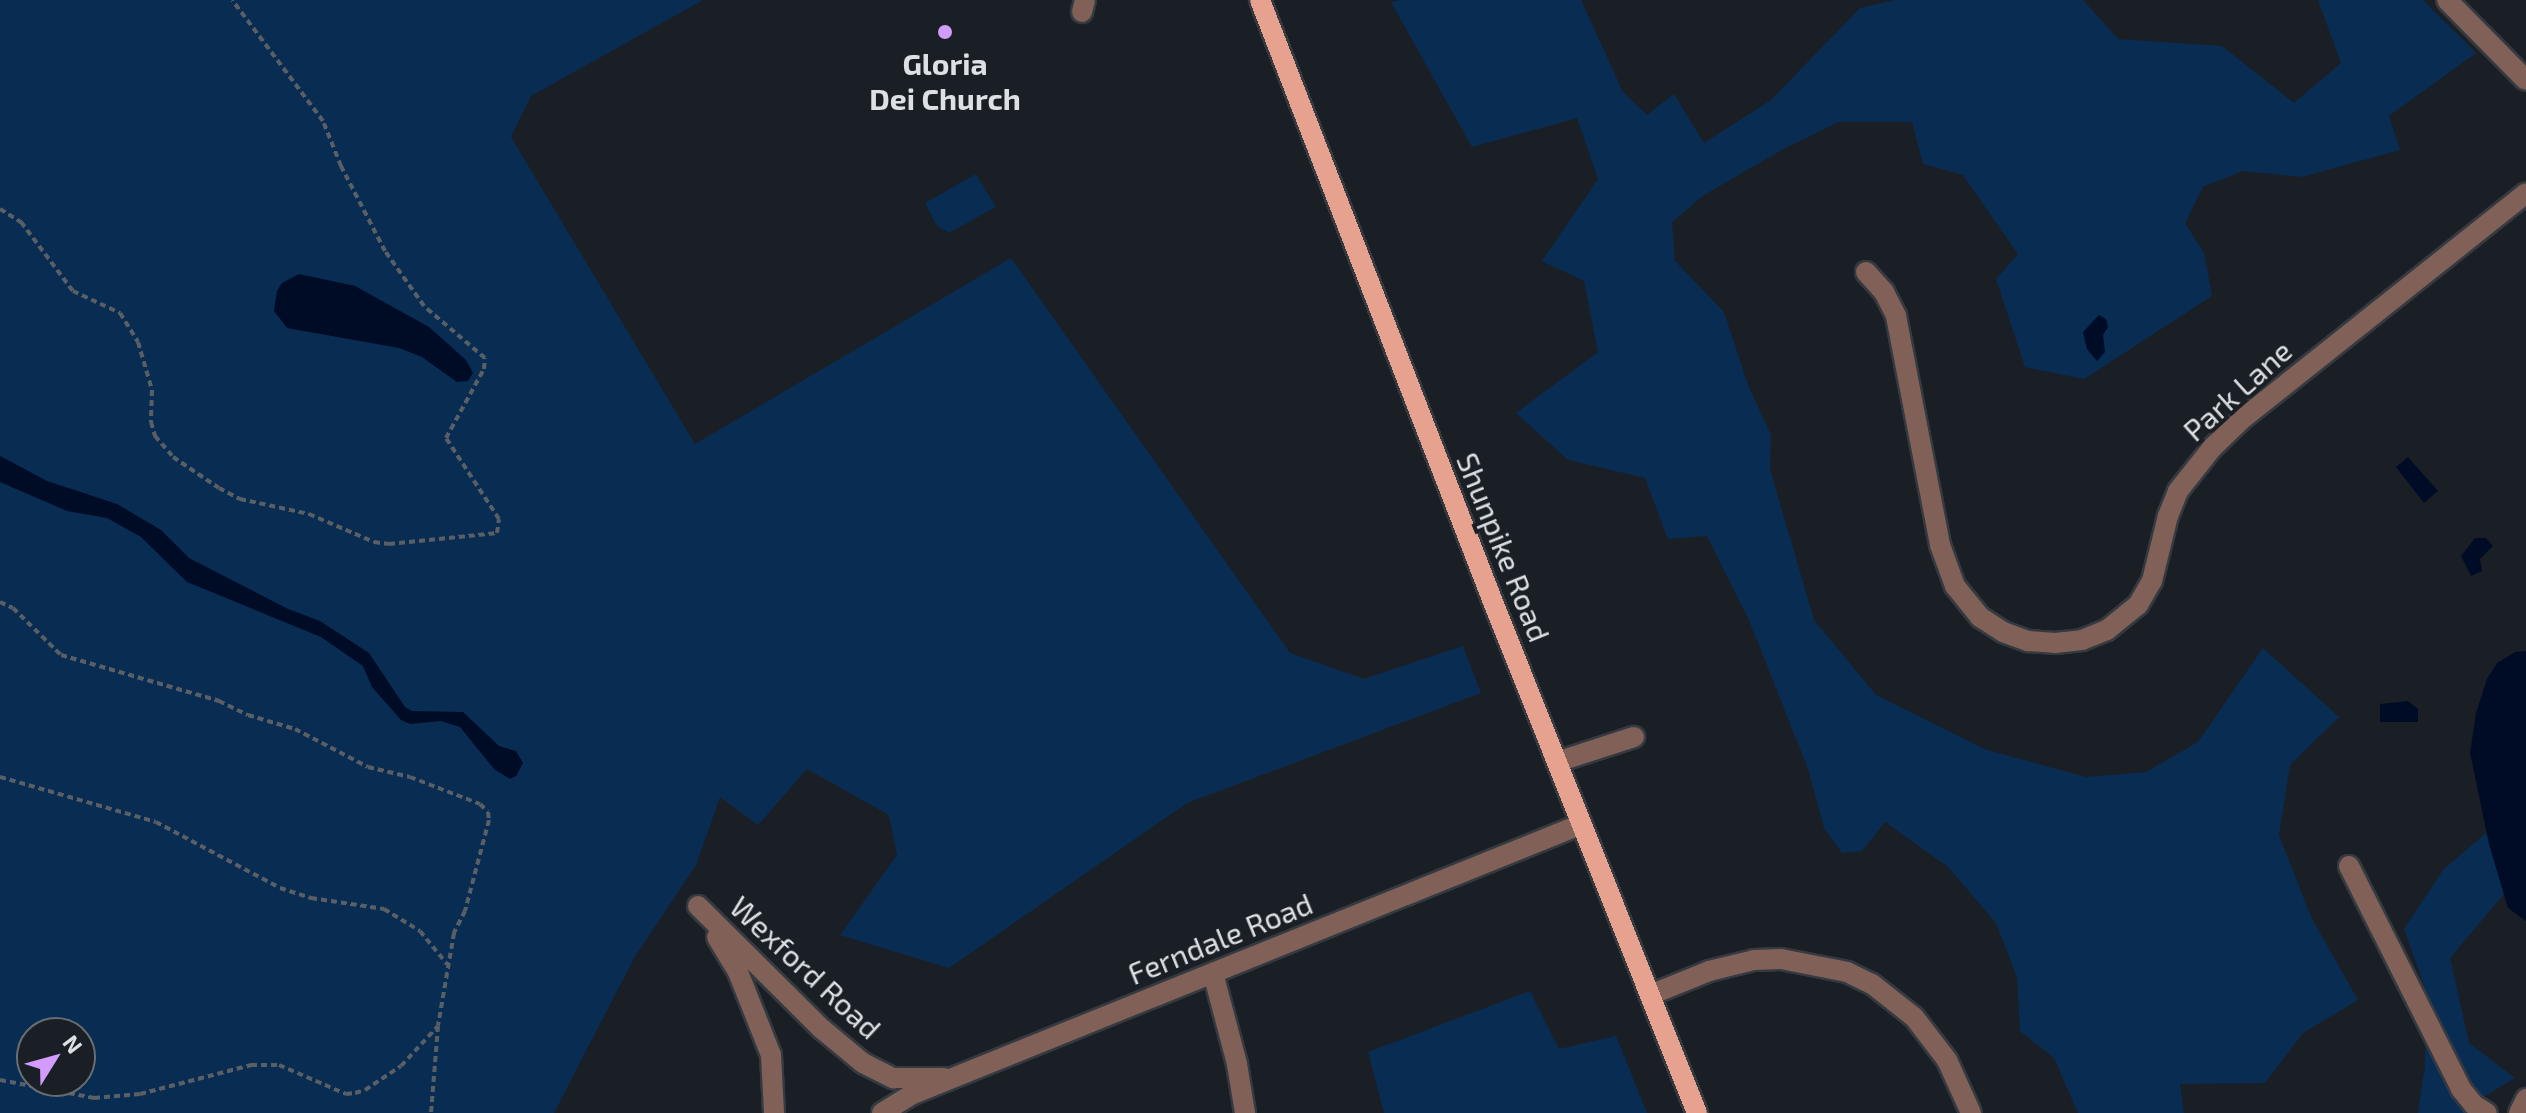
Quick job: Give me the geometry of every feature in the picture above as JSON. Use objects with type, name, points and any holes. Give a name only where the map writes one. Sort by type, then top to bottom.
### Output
[{"type":"main road","name":"Shunpike Road","points":[[1260,0],[1697,1113]]},
{"type":"street","points":[[2447,0],[2526,80]]},
{"type":"street","name":"Park Lane","points":[[1866,272],[1884,292],[1896,316],[1940,545],[1955,586],[1971,608],[1991,625],[2028,641],[2055,643],[2082,640],[2107,630],[2138,605],[2152,581],[2168,516],[2178,491],[2212,448],[2241,420],[2526,193]]},
{"type":"street","points":[[1557,762],[1634,737]]},
{"type":"street","name":"Ferndale Road","points":[[882,1113],[913,1094],[1582,824]]},
{"type":"street","points":[[2349,866],[2461,1089],[2474,1105],[2487,1113]]},
{"type":"street","name":"Wexford Road","points":[[774,1113],[771,1055],[738,972],[698,906],[822,1029],[863,1063],[893,1078],[954,1078]]},
{"type":"street","points":[[1650,995],[1709,971],[1754,960],[1781,959],[1847,972],[1872,984],[1914,1017],[1947,1060],[1971,1113]]},
{"type":"street","points":[[1213,973],[1237,1064],[1245,1113]]},
{"type":"street","points":[[2519,1113],[2526,1099]]},
{"type":"path","points":[[0,209],[21,222],[73,291],[120,313],[138,342],[152,390],[151,422],[161,446],[219,488],[240,499],[309,514],[374,542],[389,544],[497,533],[499,519],[446,438],[484,369],[485,358],[424,306],[385,251],[341,166],[323,121],[232,0]]},
{"type":"path","points":[[0,602],[13,608],[61,655],[219,701],[248,715],[295,729],[368,767],[410,777],[480,804],[488,812],[489,820],[448,965],[438,1026],[431,1113]]},
{"type":"path","points":[[0,777],[156,822],[280,888],[311,898],[384,909],[420,931],[448,965]]},
{"type":"path","points":[[0,1080],[94,1098],[140,1094],[251,1065],[279,1065],[346,1094],[355,1093],[365,1090],[401,1066],[438,1026]]},
{"type":"shaded area","points":[[0,0],[703,0],[531,96],[511,137],[695,444],[1011,258],[1290,653],[1364,679],[1463,646],[1481,693],[1187,803],[949,968],[840,935],[897,855],[889,815],[807,769],[758,825],[720,797],[696,865],[634,958],[554,1113],[0,1113]]},
{"type":"shaded area","points":[[1581,0],[1623,92],[1647,115],[1674,94],[1704,143],[1771,100],[1860,8],[1895,0],[2083,0],[2118,39],[2222,46],[2294,103],[2341,63],[2318,0],[2423,0],[2476,53],[2389,116],[2400,150],[2302,177],[2243,171],[2203,187],[2185,223],[2204,253],[2212,296],[2084,379],[2025,367],[1996,279],[2018,254],[1963,175],[1923,164],[1912,122],[1839,122],[1785,148],[1704,195],[1672,222],[1675,261],[1724,312],[1748,385],[1771,435],[1770,469],[1814,620],[1876,695],[1987,750],[2086,777],[2146,772],[2198,742],[2263,648],[2339,717],[2290,765],[2279,835],[2311,917],[2358,1000],[2303,1033],[2265,1083],[2180,1084],[2184,1113],[2078,1113],[2054,1058],[2020,1031],[2017,977],[1996,923],[1948,867],[1885,822],[1862,851],[1842,853],[1824,828],[1808,769],[1749,620],[1707,536],[1668,539],[1645,478],[1568,460],[1516,413],[1598,352],[1584,281],[1542,261],[1598,179],[1577,118],[1472,147],[1391,2]]},
{"type":"shaded area","points":[[976,174],[996,207],[949,233],[937,226],[925,203]]},
{"type":"shaded area","points":[[299,274],[355,286],[429,327],[466,360],[473,373],[468,381],[457,382],[422,357],[399,348],[287,328],[274,311],[277,291],[282,283]]},
{"type":"shaded area","points":[[2099,315],[2106,319],[2108,327],[2103,335],[2105,352],[2097,361],[2087,349],[2083,332]]},
{"type":"shaded area","points":[[0,456],[47,481],[117,504],[161,530],[189,558],[288,609],[320,621],[369,653],[405,707],[412,711],[463,712],[499,746],[516,751],[523,763],[516,776],[510,779],[494,769],[460,727],[441,721],[410,724],[401,720],[372,687],[363,666],[321,637],[187,582],[141,537],[107,518],[67,511],[0,482]]},
{"type":"shaded area","points":[[2408,457],[2438,491],[2424,503],[2396,467]]},
{"type":"shaded area","points":[[2475,538],[2486,538],[2493,546],[2480,559],[2482,571],[2471,576],[2461,556]]},
{"type":"shaded area","points":[[2526,651],[2526,921],[2508,908],[2489,844],[2470,753],[2476,713],[2487,679],[2497,663],[2515,652]]},
{"type":"shaded area","points":[[2408,701],[2418,709],[2418,722],[2380,722],[2380,704]]},
{"type":"shaded area","points":[[2487,832],[2504,894],[2450,958],[2469,1043],[2515,1078],[2473,1103],[2470,1113],[2418,1113],[2425,1066],[2426,991],[2404,929],[2443,870]]},
{"type":"shaded area","points":[[1530,991],[1559,1049],[1616,1036],[1647,1113],[1384,1113],[1368,1052]]},
{"type":"place","name":"Gloria Dei Church","points":[[945,32]]}]
